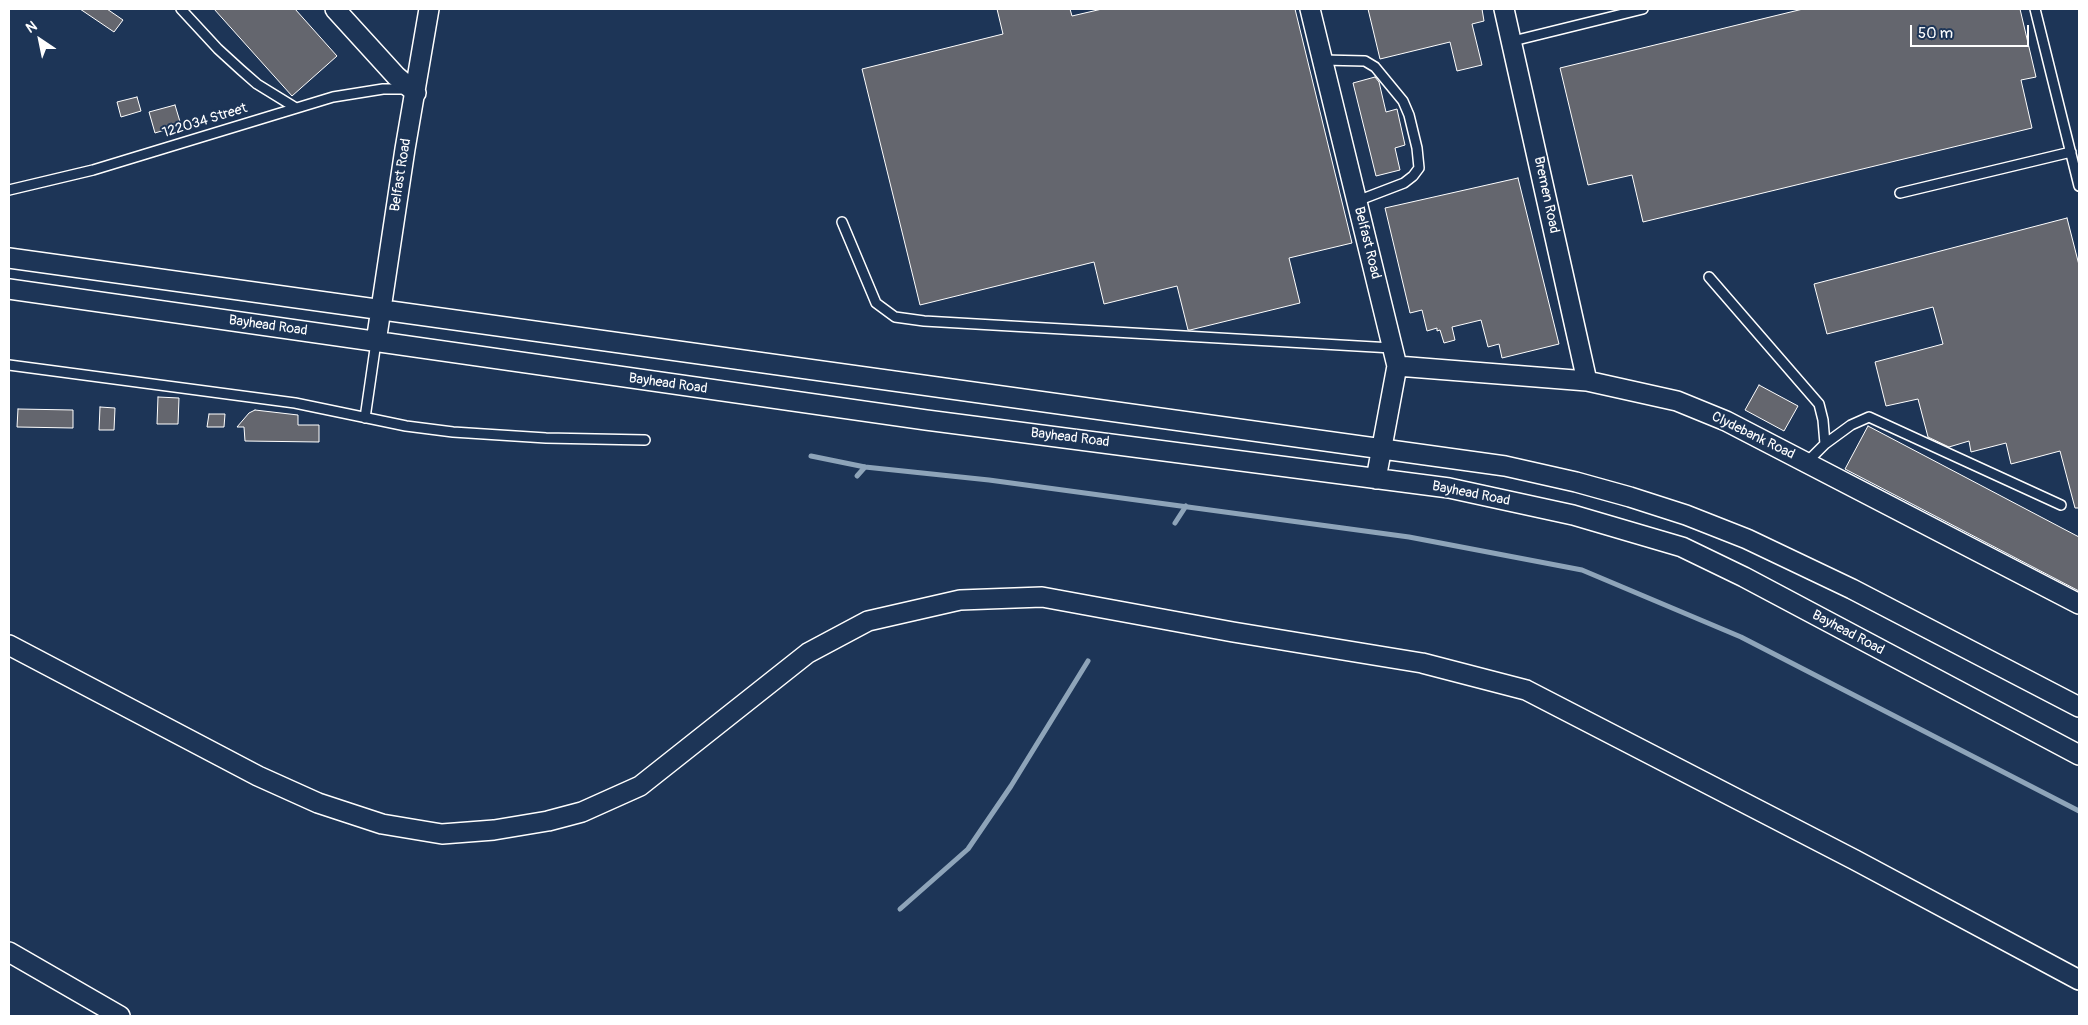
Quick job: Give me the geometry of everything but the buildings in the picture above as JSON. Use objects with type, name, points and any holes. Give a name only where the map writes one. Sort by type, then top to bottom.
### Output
[{"type":"street","points":[[335,9],[396,76],[414,91]]},
{"type":"street","name":"Belfast Road","points":[[376,342],[404,149],[429,9]]},
{"type":"street","name":"Belfast Road","points":[[1310,9],[1395,357],[1376,479]]},
{"type":"street","name":"Bremen Road","points":[[1504,9],[1513,42],[1587,381]]},
{"type":"street","points":[[9,258],[1505,466],[1576,482],[1686,515],[1748,539],[1852,589],[2079,707]]},
{"type":"street","name":"Bayhead Road","points":[[9,289],[926,420],[1449,488],[1573,515],[1682,547],[1744,577],[2079,755]]},
{"type":"street","name":"Clydebank Road","points":[[1395,357],[1587,381],[1677,401],[1726,421],[2079,604]]},
{"type":"street","points":[[9,645],[258,776],[318,803],[382,824],[442,834],[494,830],[548,821],[582,812],[640,786],[808,653],[868,621],[960,600],[1042,597],[1233,632],[1422,663],[1526,690],[1855,860],[2079,980]]},
{"type":"street","points":[[9,952],[120,1016]]},
{"type":"lane","points":[[181,9],[240,70],[257,84],[296,108]]},
{"type":"lane","points":[[1513,42],[1643,9]]},
{"type":"lane","points":[[2035,9],[2079,186]]},
{"type":"lane","points":[[1323,60],[1365,61],[1375,67],[1403,101],[1409,115],[1417,148],[1419,168],[1413,176],[1404,183],[1357,201]]},
{"type":"lane","name":"122034 Street","points":[[9,190],[94,170],[296,108],[357,93],[383,89],[414,91]]},
{"type":"lane","points":[[1900,193],[2071,152]]},
{"type":"lane","points":[[842,222],[876,303],[896,317],[924,322],[1395,357]]},
{"type":"lane","points":[[1709,277],[1819,404],[1823,420],[1825,444]]},
{"type":"lane","points":[[365,418],[376,342]]},
{"type":"lane","points":[[9,365],[294,403],[406,426],[490,435],[645,440]]},
{"type":"lane","points":[[1806,463],[1825,444],[1851,425],[1869,417],[2061,505]]},
{"type":"waterway","points":[[811,456],[865,467],[989,480],[1409,537],[1582,570],[1741,637],[2079,811]]},
{"type":"waterway","points":[[857,476],[865,467]]},
{"type":"waterway","points":[[1175,523],[1186,506]]},
{"type":"waterway","points":[[900,909],[968,849],[1011,786],[1088,661]]}]
